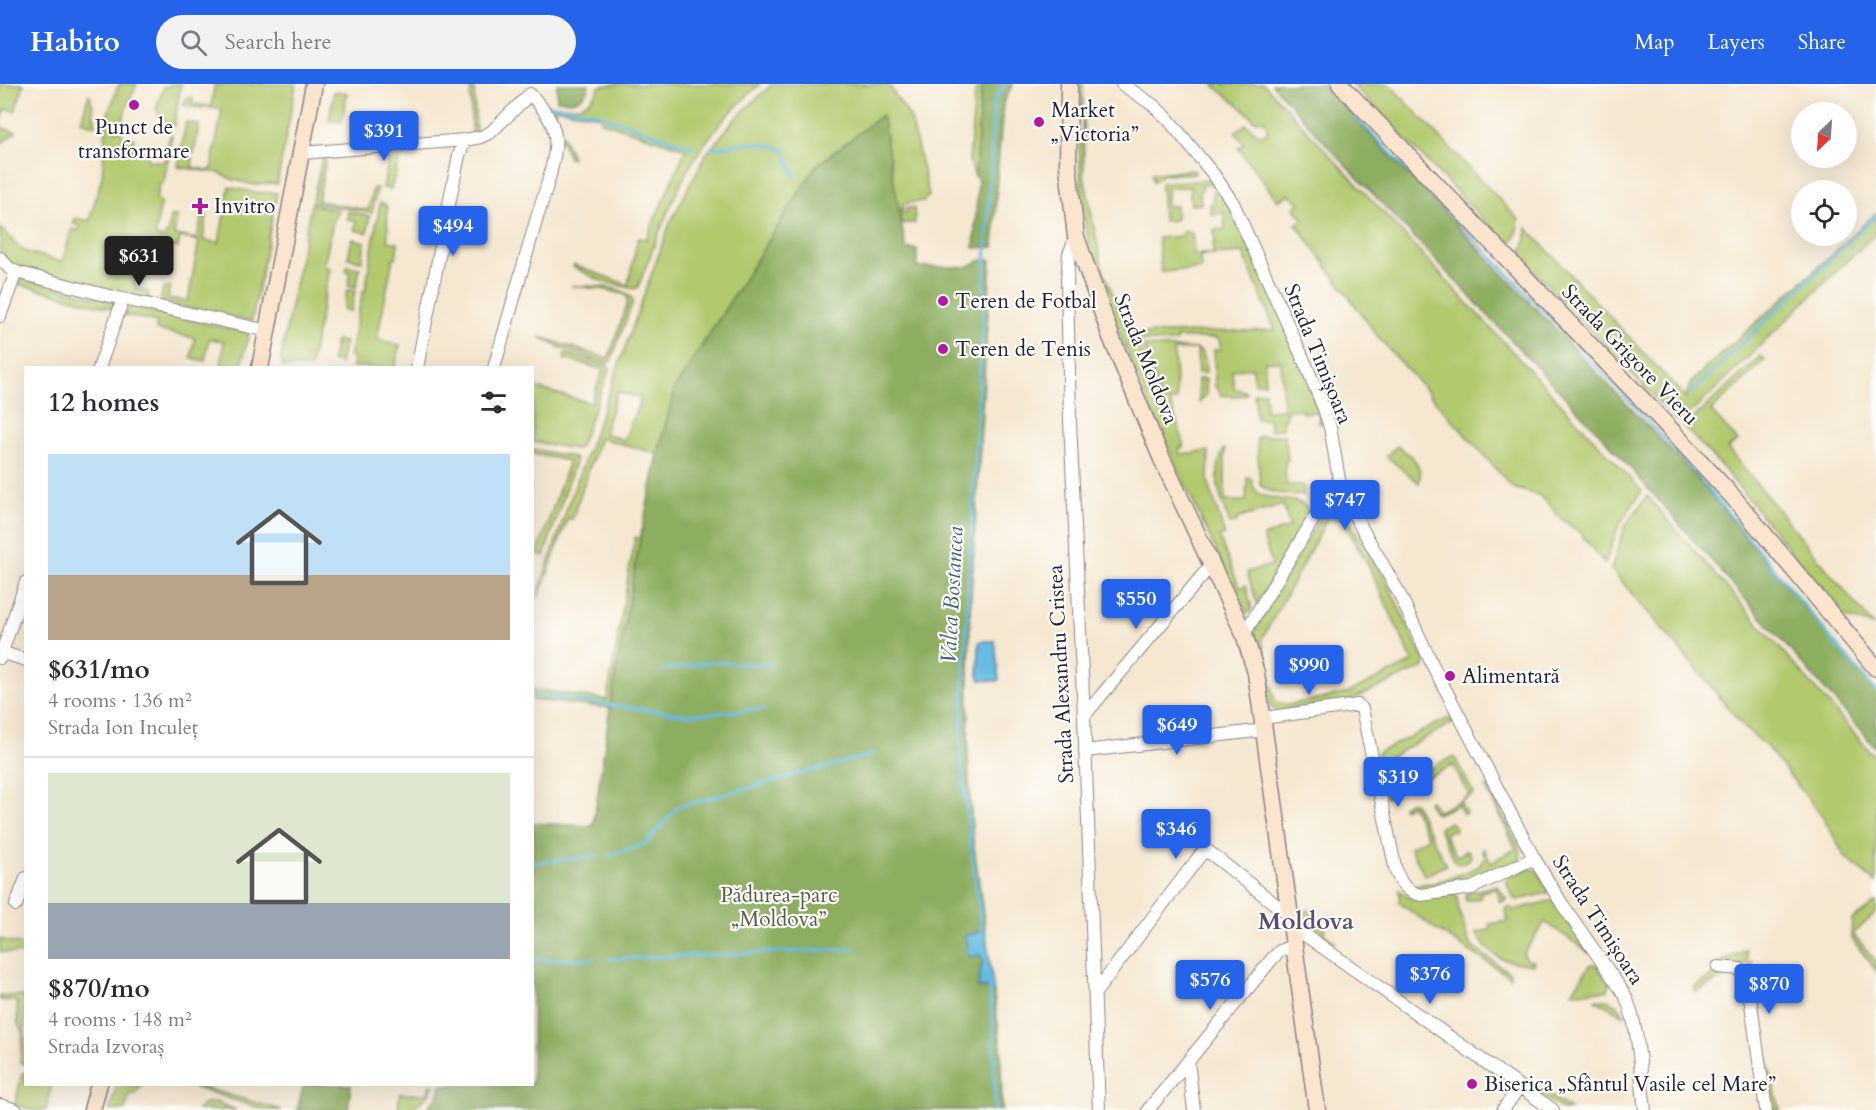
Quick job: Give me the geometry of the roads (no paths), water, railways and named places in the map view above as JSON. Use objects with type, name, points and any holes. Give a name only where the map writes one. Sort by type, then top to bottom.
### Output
[{"type":"main road","points":[[260,366],[314,84]]},
{"type":"main road","name":"Strada Moldova","points":[[1069,84],[1068,166],[1076,237],[1112,337],[1161,457],[1244,633],[1256,673],[1317,1110]]},
{"type":"main road","name":"Strada Grigore Vieru","points":[[1340,84],[1733,497],[1876,668]]},
{"type":"main road","points":[[92,1110],[98,1086]]},
{"type":"street","name":"Strada Timișoara","points":[[1122,84],[1154,105],[1167,118],[1210,170],[1233,203],[1324,409],[1330,427],[1341,490],[1358,524],[1398,591],[1434,668],[1534,858],[1631,1007],[1645,1110]]},
{"type":"street","points":[[302,153],[481,137],[491,132],[530,94],[545,110],[556,137],[555,148],[546,189],[495,366]]},
{"type":"street","points":[[417,366],[459,155],[465,140]]},
{"type":"street","points":[[438,142],[450,157],[453,184]]},
{"type":"street","name":"Strada Alexandru Cristea","points":[[1076,237],[1069,254],[1067,279],[1074,526],[1084,716],[1099,1110]]},
{"type":"street","points":[[0,258],[16,272],[123,299],[268,331]]},
{"type":"street","points":[[0,316],[16,272]]},
{"type":"street","points":[[100,366],[123,299]]},
{"type":"street","points":[[1244,633],[1319,510],[1328,499],[1341,490]]},
{"type":"street","points":[[1084,716],[1212,564]]},
{"type":"street","points":[[24,588],[1,654],[24,660]]},
{"type":"street","name":"Strada Timișoara","points":[[1264,724],[1358,705],[1362,710],[1396,871],[1400,882],[1406,889],[1421,895],[1473,888],[1534,858]]},
{"type":"street","points":[[1085,752],[1264,724]]},
{"type":"street","points":[[1095,993],[1202,853],[1209,852],[1290,921],[1553,1110]]},
{"type":"street","points":[[16,905],[24,883]]},
{"type":"street","points":[[1148,1110],[1272,959],[1280,951],[1294,945]]},
{"type":"street","points":[[1718,966],[1740,969],[1747,976],[1766,1110]]},
{"type":"street","points":[[1188,1061],[1194,1110]]},
{"type":"street","points":[[1503,1110],[1519,1087]]},
{"type":"street","points":[[0,1105],[16,1110]]},
{"type":"water","points":[[995,641],[999,679],[997,681],[980,680],[978,675],[979,643]]},
{"type":"water","points":[[985,929],[994,992],[989,992],[987,988],[978,988],[983,961],[980,955],[968,957],[965,935]]},
{"type":"waterway","name":"Valea Bostancea","points":[[982,932],[960,756],[994,101],[1005,84]]},
{"type":"waterway","points":[[1324,84],[1619,389],[1698,476],[1876,691]]},
{"type":"waterway","points":[[547,105],[597,113],[692,147]]},
{"type":"waterway","points":[[711,148],[748,143],[773,146],[784,150],[795,177]]},
{"type":"waterway","points":[[1690,393],[1876,216]]},
{"type":"waterway","points":[[663,670],[713,662],[771,665]]},
{"type":"waterway","points":[[534,695],[688,715],[764,709]]},
{"type":"waterway","points":[[610,855],[645,844],[678,807],[874,754]]},
{"type":"waterway","points":[[534,863],[599,856]]},
{"type":"waterway","points":[[609,959],[854,949]]},
{"type":"waterway","points":[[534,960],[594,959]]},
{"type":"waterway","name":"Valea Bostancea","points":[[989,989],[993,1021],[995,1110]]},
{"type":"place","name":"Punct de transformare","points":[[134,105]]},
{"type":"place","name":"Market „Victoria”","points":[[1039,122]]},
{"type":"place","name":"Invitro","points":[[200,206]]},
{"type":"place","name":"Teren de Fotbal","points":[[943,301]]},
{"type":"place","name":"Teren de Tenis","points":[[943,349]]},
{"type":"place","name":"Alimentară","points":[[1450,676]]},
{"type":"place","name":"Biserica „Sfântul Vasile cel Mare”","points":[[1472,1084]]},
{"type":"district","name":"Moldova","points":[[1306,921]]},
{"type":"park label","name":"Pădurea-parc „Moldova”","points":[[779,907]]}]
